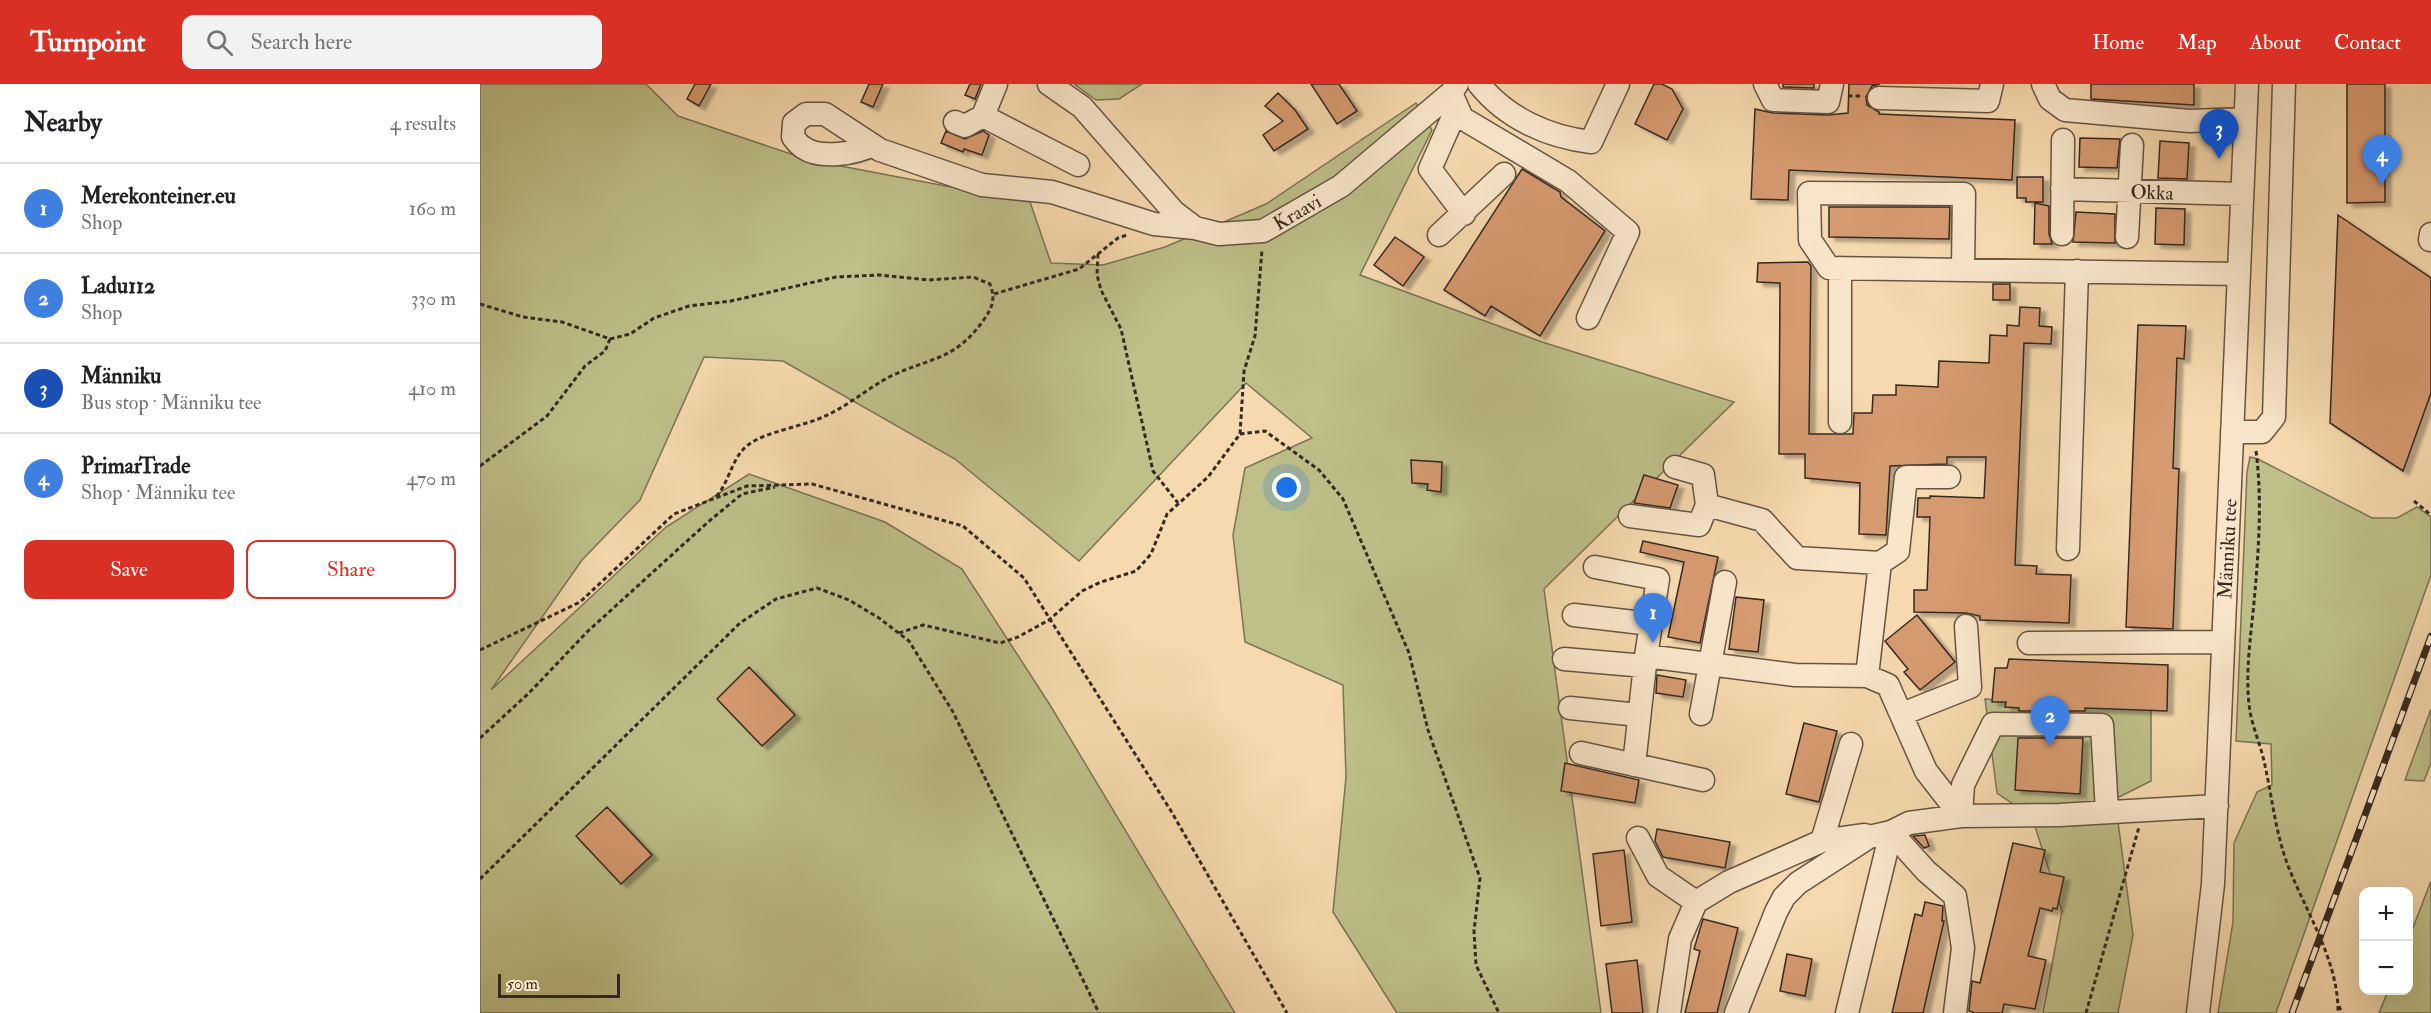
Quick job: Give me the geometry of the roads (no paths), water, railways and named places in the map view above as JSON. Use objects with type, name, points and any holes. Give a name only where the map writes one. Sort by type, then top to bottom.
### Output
[{"type":"street","points":[[955,122],[965,126],[983,116],[996,84]]},
{"type":"street","name":"Kraavi","points":[[1049,84],[1082,107],[1174,212],[1196,228],[1219,234],[1263,231],[1341,186],[1455,95]]},
{"type":"street","points":[[1479,84],[1520,120],[1564,139],[1591,142],[1617,84]]},
{"type":"street","points":[[1765,84],[1773,100],[1828,102],[1832,88]]},
{"type":"street","points":[[1889,93],[1988,101],[1992,84]]},
{"type":"street","points":[[2043,84],[2050,99],[2065,110],[2189,121],[2245,118]]},
{"type":"street","name":"Männiku tee","points":[[2198,1013],[2213,884],[2223,642],[2249,432],[2239,274],[2247,84]]},
{"type":"street","points":[[2249,432],[2274,417],[2284,84]]},
{"type":"street","points":[[1455,95],[1430,169],[1464,214]]},
{"type":"street","points":[[1455,95],[1462,118],[1568,182],[1628,232],[1588,318]]},
{"type":"street","points":[[983,116],[1078,165]]},
{"type":"street","points":[[2062,234],[2064,140]]},
{"type":"street","points":[[872,145],[880,150],[982,185],[1052,192],[1154,224],[1196,228]]},
{"type":"street","points":[[2127,237],[2132,145]]},
{"type":"street","points":[[1439,236],[1504,174]]},
{"type":"street","name":"Okka","points":[[2062,189],[2242,194]]},
{"type":"street","points":[[1963,270],[1964,194],[1809,193],[1810,240],[1829,268],[1963,270],[2077,271],[2239,274]]},
{"type":"street","points":[[1840,268],[1840,422]]},
{"type":"street","points":[[2068,549],[2077,271]]},
{"type":"street","points":[[1630,516],[1699,525],[1707,505],[1703,475],[1675,467]]},
{"type":"street","points":[[1707,505],[1762,520],[1797,558],[1880,563],[1898,551],[1906,477],[1949,477]]},
{"type":"street","points":[[1867,676],[1880,563]]},
{"type":"street","points":[[1594,567],[1658,579],[1645,661],[1634,765]]},
{"type":"street","points":[[1701,714],[1725,582]]},
{"type":"street","points":[[1574,615],[1651,624]]},
{"type":"street","points":[[1902,714],[1970,687],[1966,626]]},
{"type":"street","points":[[2029,643],[2223,642]]},
{"type":"street","points":[[1564,659],[1709,663],[1795,675],[1867,676],[1888,684],[1926,771],[1961,816]]},
{"type":"street","points":[[1570,708],[1639,715]]},
{"type":"street","points":[[1961,816],[1963,785],[1994,724],[2102,725],[2107,812]]},
{"type":"street","points":[[1822,841],[1851,744]]},
{"type":"street","points":[[1581,753],[1703,780]]},
{"type":"street","points":[[1736,1013],[1771,922],[1784,897],[1798,883],[1869,837],[1891,832],[1909,823],[1961,816],[2217,806]]},
{"type":"street","points":[[1669,1013],[1680,939],[1696,902],[1729,882],[1822,841],[1891,832]]},
{"type":"street","points":[[1848,1013],[1891,832]]},
{"type":"street","points":[[1891,832],[1926,871],[1955,897],[1963,948],[1955,1013]]},
{"type":"street","points":[[1638,838],[1658,876],[1696,902]]},
{"type":"railway","points":[[2292,1013],[2431,636]]},
{"type":"place","name":"Männiku","points":[[2219,159]]},
{"type":"place","name":"PrimarTrade","points":[[2382,185]]},
{"type":"place","name":"Merekonteiner.eu","points":[[1653,643]]},
{"type":"place","name":"Ladu112","points":[[2050,746]]}]
